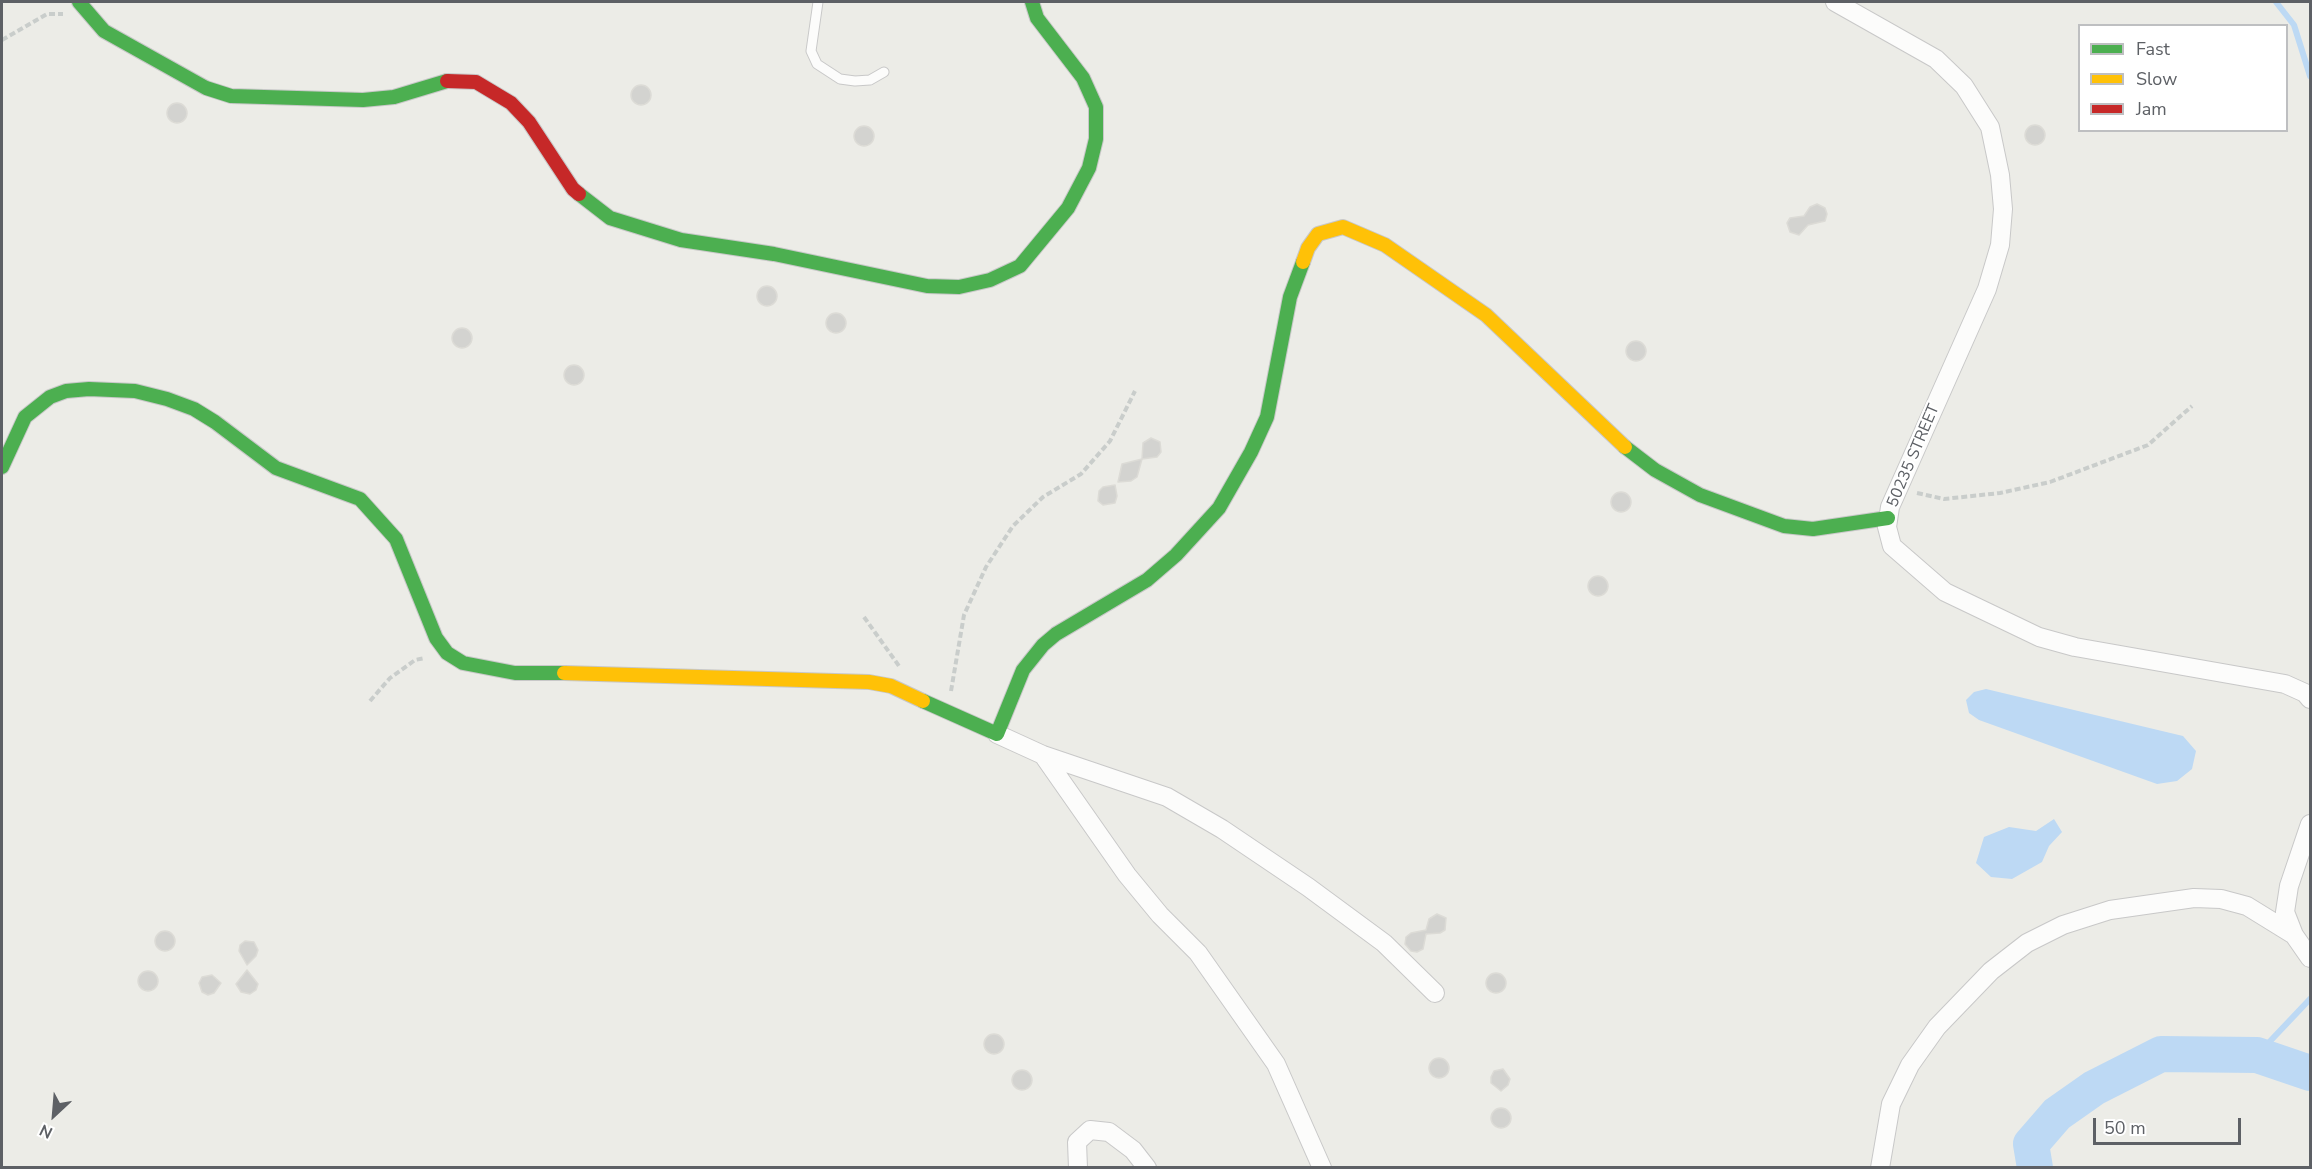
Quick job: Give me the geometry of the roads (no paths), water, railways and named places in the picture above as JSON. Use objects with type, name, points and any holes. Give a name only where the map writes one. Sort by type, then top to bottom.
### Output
[{"type":"street","points":[[78,2],[104,31],[206,87],[231,96],[363,100],[394,97],[437,83],[456,80],[476,82],[511,103],[529,122],[573,189],[610,218],[681,240],[774,254],[881,279],[927,286],[959,286],[990,280],[1020,266],[1043,242],[1068,208],[1089,168],[1096,139],[1096,106],[1083,78],[1037,18],[1032,2]]},
{"type":"street","name":"50235 STREET","points":[[1835,2],[1936,59],[1964,86],[1990,127],[2000,175],[2003,209],[2000,245],[1987,289],[1898,489],[1887,527],[1892,546],[1928,578],[1955,597],[2039,637],[2075,647],[2285,684],[2305,693],[2310,699]]},
{"type":"street","points":[[997,734],[1023,670],[1043,645],[1056,634],[1147,580],[1176,555],[1219,508],[1251,452],[1267,417],[1298,270],[1318,234],[1329,229],[1343,227],[1358,232],[1427,272],[1513,338],[1623,445],[1655,470],[1700,495],[1784,526],[1813,529],[1888,518]]},
{"type":"street","points":[[2,467],[25,417],[36,406],[66,391],[89,388],[135,391],[194,409],[276,468],[336,488],[360,499],[374,511],[396,540],[427,620],[447,652],[463,663],[514,673],[644,674],[869,682],[891,686],[1043,755],[1167,797],[1222,829],[1308,887],[1384,943],[1435,993]]},
{"type":"street","points":[[1043,755],[1127,875],[1160,915],[1198,953],[1276,1064],[1322,1167]]},
{"type":"street","points":[[2310,824],[2289,886],[2285,912],[2294,935],[2310,958]]},
{"type":"street","points":[[1880,1167],[1891,1104],[1910,1065],[1936,1027],[1991,971],[2028,943],[2063,925],[2110,910],[2194,898],[2221,899],[2247,906],[2294,935]]},
{"type":"street","points":[[1077,1167],[1077,1142],[1090,1131],[1109,1132],[1133,1150],[1147,1167]]},
{"type":"lane","points":[[818,2],[811,51],[817,64],[840,79],[855,81],[870,80],[884,72]]},
{"type":"water","points":[[1986,689],[2183,736],[2196,751],[2192,769],[2177,781],[2157,784],[1979,720],[1969,713],[1966,700],[1974,692]]},
{"type":"water","points":[[2054,819],[2062,832],[2049,846],[2042,862],[2012,879],[1991,877],[1976,863],[1984,837],[2009,827],[2036,831]]},
{"type":"waterway","points":[[2276,2],[2294,25],[2310,76]]},
{"type":"waterway","points":[[2257,1055],[2310,999]]},
{"type":"waterway","points":[[2035,1168],[2031,1144],[2057,1114],[2094,1088],[2161,1054],[2257,1055],[2310,1073]]}]
